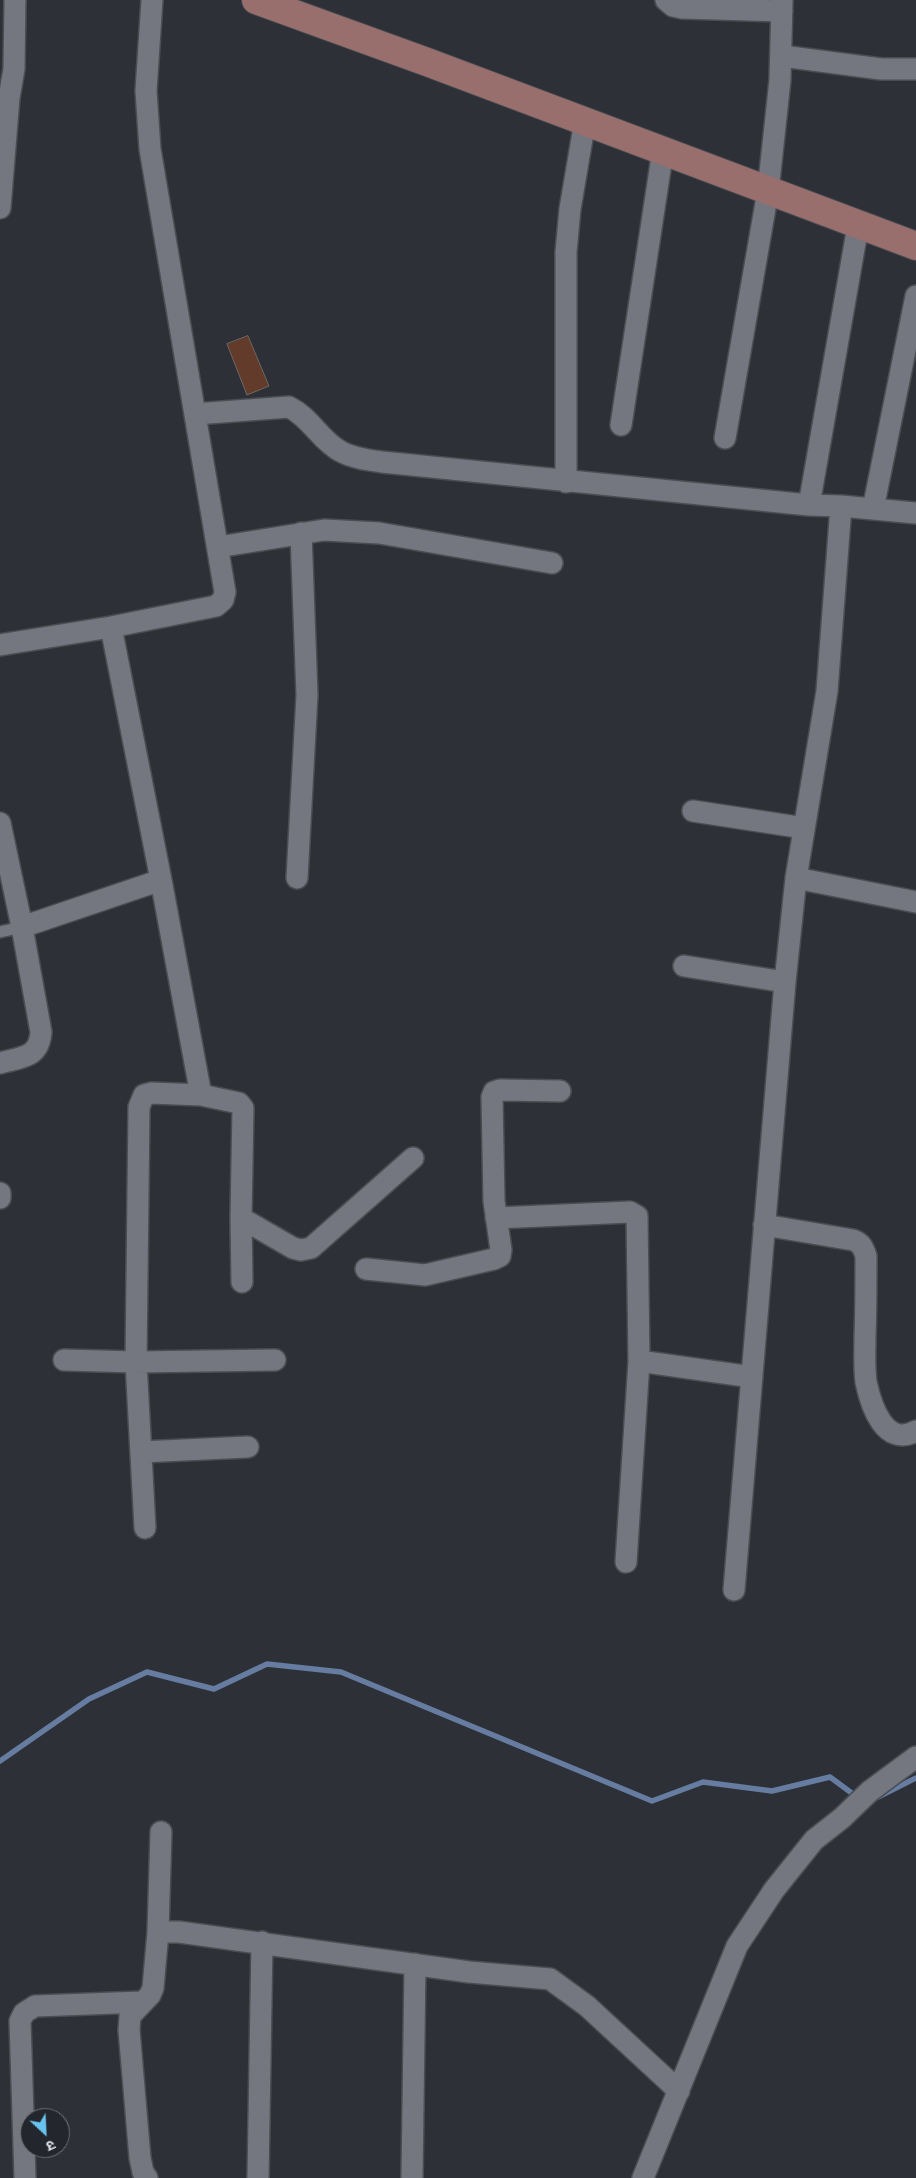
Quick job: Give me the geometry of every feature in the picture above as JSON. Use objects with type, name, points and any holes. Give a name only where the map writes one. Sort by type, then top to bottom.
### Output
[{"type":"main road","points":[[256,0],[663,150],[858,226],[916,246]]},
{"type":"street","points":[[0,208],[4,97],[14,69],[15,0]]},
{"type":"street","points":[[0,645],[111,627],[216,606],[223,600],[225,592],[150,149],[146,91],[152,0]]},
{"type":"street","points":[[666,0],[673,6],[682,8],[782,6],[782,56],[768,191],[725,438]]},
{"type":"street","points":[[782,56],[881,69],[916,69]]},
{"type":"street","points":[[566,482],[566,252],[570,209],[585,121]]},
{"type":"street","points":[[621,425],[663,150]]},
{"type":"street","points":[[809,505],[858,226]]},
{"type":"street","points":[[873,509],[916,296]]},
{"type":"street","points":[[195,414],[289,407],[300,413],[325,439],[340,451],[359,458],[382,462],[566,482],[916,514]]},
{"type":"street","points":[[734,1590],[785,982],[796,878],[827,691],[840,506]]},
{"type":"street","points":[[218,547],[324,530],[379,532],[552,563]]},
{"type":"street","points":[[297,878],[307,695],[301,533]]},
{"type":"street","points":[[111,627],[201,1096]]},
{"type":"street","points":[[693,811],[804,828]]},
{"type":"street","points":[[0,823],[22,927],[41,1032],[40,1043],[36,1051],[27,1056],[0,1063]]},
{"type":"street","points":[[796,878],[916,902]]},
{"type":"street","points":[[22,927],[160,880]]},
{"type":"street","points":[[684,966],[785,982]]},
{"type":"street","points":[[366,1269],[425,1275],[500,1256],[501,1250],[496,1218],[491,1104],[494,1092],[500,1090],[560,1091]]},
{"type":"street","points":[[145,1528],[136,1362],[140,1101],[144,1095],[151,1093],[201,1096],[239,1103],[243,1108],[242,1282]]},
{"type":"street","points":[[241,1218],[293,1248],[301,1250],[311,1248],[413,1158]]},
{"type":"street","points":[[0,1193],[0,1198]]},
{"type":"street","points":[[496,1218],[634,1213],[638,1220],[638,1361],[626,1562]]},
{"type":"street","points":[[764,1225],[853,1240],[860,1243],[864,1248],[866,1256],[865,1369],[870,1395],[883,1426],[889,1431],[897,1435],[906,1435],[916,1431]]},
{"type":"street","points":[[64,1360],[136,1362],[275,1360]]},
{"type":"street","points":[[638,1361],[752,1377]]},
{"type":"street","points":[[141,1452],[248,1447]]},
{"type":"street","points":[[643,2178],[737,1946],[774,1890],[814,1840],[842,1818],[870,1792],[916,1757]]},
{"type":"street","points":[[146,2178],[140,2158],[129,2030],[130,2016],[150,1995],[153,1988],[158,1932],[161,1832]]},
{"type":"street","points":[[158,1932],[179,1932],[262,1942],[469,1972],[550,1979],[587,2006],[678,2091]]},
{"type":"street","points":[[258,2178],[262,1942]]},
{"type":"street","points":[[412,2178],[415,1964]]},
{"type":"street","points":[[25,2178],[20,2021],[24,2013],[35,2006],[142,2002]]},
{"type":"lane","points":[[0,932],[22,927]]},
{"type":"building","points":[[248,336],[269,386],[247,395],[227,344]]},
{"type":"waterway","points":[[0,1761],[89,1699],[147,1672],[214,1689],[267,1664],[341,1672],[652,1801],[703,1782],[772,1791],[830,1777],[857,1797]]},
{"type":"waterway","points":[[878,1797],[916,1778]]}]
